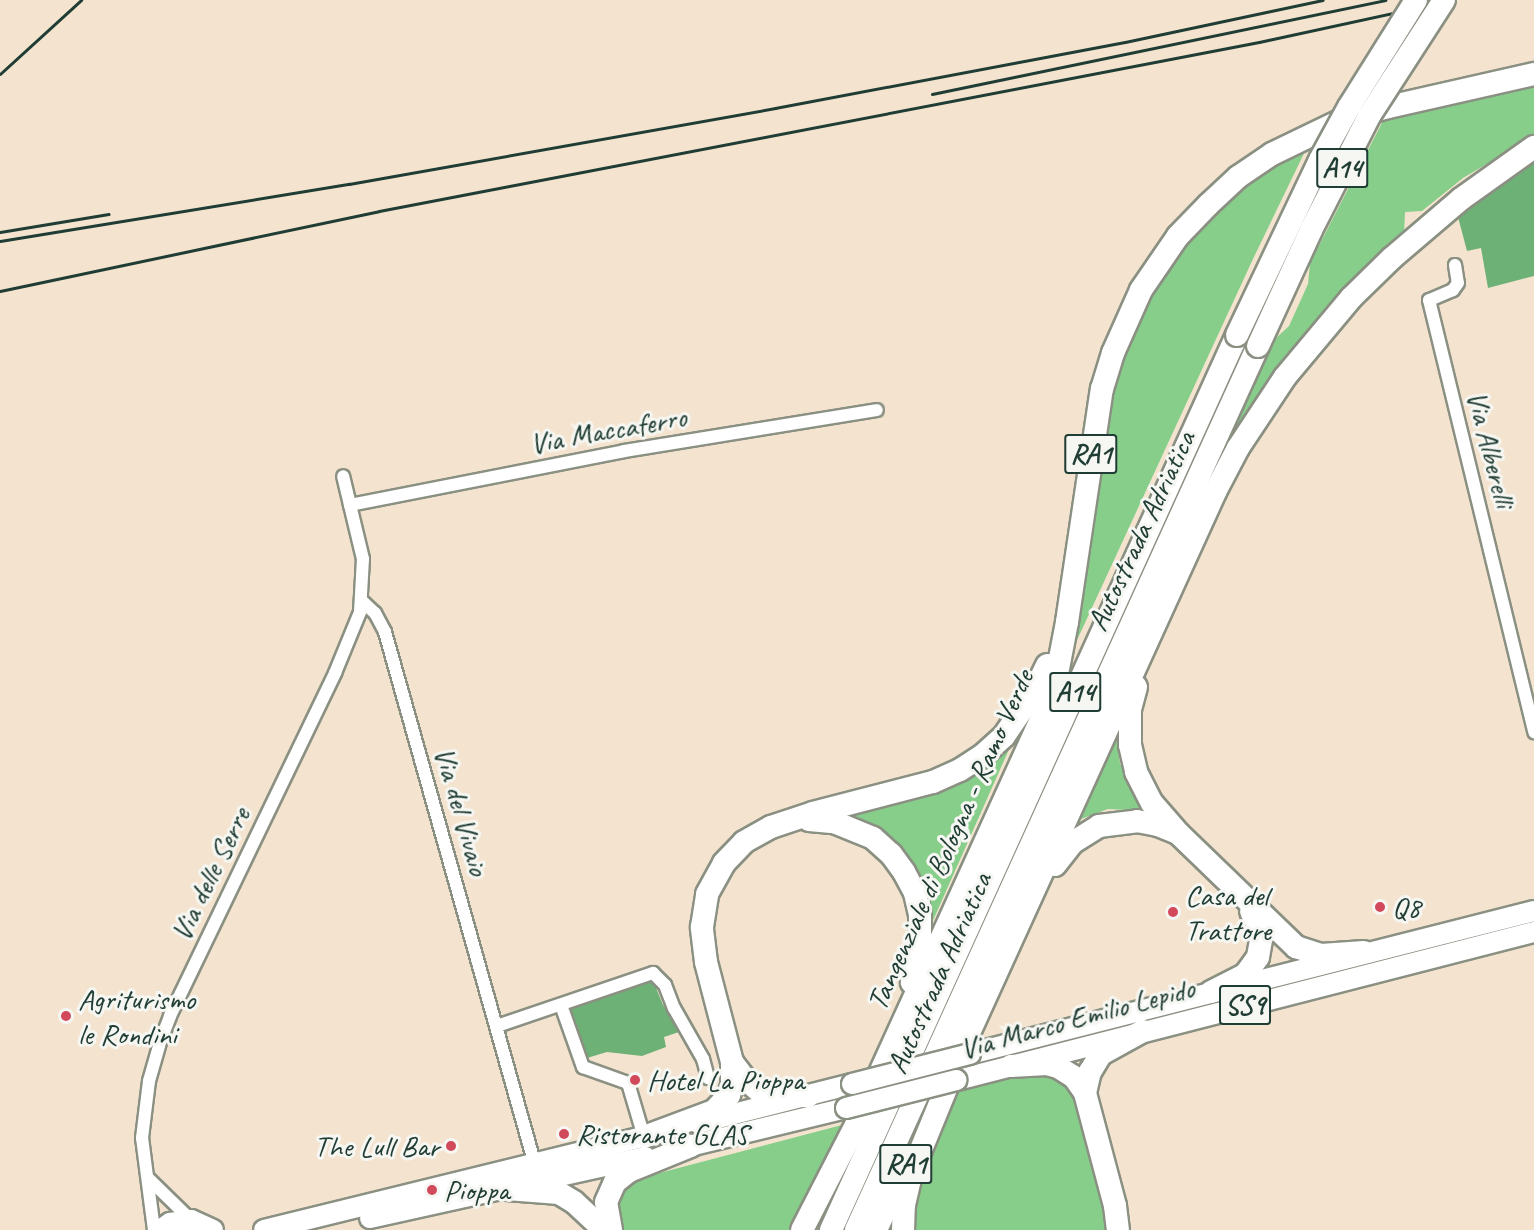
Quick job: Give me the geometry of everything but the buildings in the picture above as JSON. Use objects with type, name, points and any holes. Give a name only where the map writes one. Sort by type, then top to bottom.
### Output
[{"type":"highway","name":"Autostrada Adriatica","points":[[831,1230],[1237,335],[1320,160],[1349,107],[1416,0]]},
{"type":"highway","name":"Autostrada Adriatica","points":[[856,1230],[1311,230],[1360,134],[1444,0]]},
{"type":"highway","name":"Tangenziale di Bologna - Ramo Verde","points":[[851,1117],[889,1055],[1043,716],[1057,674],[1068,622],[1082,508],[1102,389],[1126,320],[1159,262],[1178,236],[1208,205],[1238,177],[1272,154],[1340,121],[1388,107],[1534,74]]},
{"type":"highway","name":"RA1","points":[[876,1230],[919,1136],[940,1100],[1175,580],[1238,448],[1285,377],[1351,298],[1425,228],[1498,171],[1534,147]]},
{"type":"highway","points":[[644,1137],[705,1115],[721,1106],[732,1086],[732,1062],[703,943],[703,911],[715,876],[733,852],[754,835],[789,821],[948,776],[983,755],[1004,736],[1034,692],[1049,659],[1082,508]]},
{"type":"highway","points":[[1175,580],[1132,697],[1129,735],[1132,759],[1140,784],[1152,803],[1179,834],[1296,947],[1322,955],[1364,952]]},
{"type":"highway","points":[[789,821],[834,822],[873,838],[891,854],[915,892],[920,914],[920,945],[910,992],[889,1055]]},
{"type":"highway","points":[[973,1023],[1058,859],[1072,843],[1099,826],[1127,821],[1149,822],[1179,834]]},
{"type":"highway","points":[[1211,992],[1245,975],[1258,957],[1262,934],[1259,924],[1238,892]]},
{"type":"highway","points":[[1085,1093],[1090,1072],[1101,1054],[1143,1031]]},
{"type":"highway","points":[[732,1062],[744,1078],[758,1090],[771,1095],[808,1096]]},
{"type":"highway","points":[[1011,1066],[1047,1064],[1058,1067],[1074,1077],[1085,1093],[1115,1206],[1118,1230]]},
{"type":"highway","points":[[903,1230],[907,1187],[940,1100]]},
{"type":"highway","points":[[802,1230],[851,1117]]},
{"type":"highway","name":"RA1","points":[[810,1230],[851,1117]]},
{"type":"highway","points":[[611,1230],[606,1202],[615,1182],[629,1171],[691,1146]]},
{"type":"highway","points":[[507,1189],[560,1193],[574,1202],[604,1230]]},
{"type":"main road","name":"Via Marco Emilio Lepido","points":[[264,1230],[536,1165],[1364,952],[1534,911]]},
{"type":"main road","name":"Via Marco Emilio Lepido","points":[[319,1230],[691,1146],[851,1117],[957,1080],[1534,932]]},
{"type":"main road","points":[[159,1230],[170,1223],[190,1220],[213,1230]]},
{"type":"street","name":"Via Alberelli","points":[[1455,265],[1458,283],[1453,290],[1429,300],[1534,732]]},
{"type":"street","name":"Via Maccaferro","points":[[350,505],[624,451],[877,410]]},
{"type":"street","points":[[343,476],[363,559],[362,601]]},
{"type":"street","name":"Via del Vivaio","points":[[362,601],[375,613],[385,632],[536,1165]]},
{"type":"street","name":"Via delle Serre","points":[[154,1230],[149,1178],[143,1149],[143,1126],[149,1081],[159,1045],[353,634],[362,601]]},
{"type":"street","points":[[497,1026],[653,973],[665,985],[674,1008],[703,1059],[708,1078]]},
{"type":"street","points":[[561,1005],[583,1067],[628,1083],[644,1137]]},
{"type":"street","points":[[149,1178],[190,1220]]},
{"type":"green space","points":[[1534,81],[1534,136],[1463,178],[1422,211],[1405,212],[1404,233],[1232,435],[1276,338],[1289,326],[1308,284],[1310,263],[1387,113]]},
{"type":"green space","points":[[1311,139],[1072,651],[1109,389],[1146,293],[1211,207]]},
{"type":"green space","points":[[1534,161],[1534,276],[1488,288],[1481,248],[1467,251],[1458,217]]},
{"type":"green space","points":[[1019,727],[927,934],[924,905],[836,811],[888,799]]},
{"type":"green space","points":[[1116,736],[1120,763],[1127,781],[1148,811],[1108,809],[1081,819],[1078,816]]},
{"type":"green space","points":[[652,978],[663,1005],[682,1031],[664,1037],[666,1047],[642,1056],[607,1052],[587,1058],[570,1007]]},
{"type":"green space","points":[[1057,1073],[1078,1100],[1101,1188],[1108,1230],[911,1230],[916,1192],[939,1138],[949,1094],[1012,1077]]},
{"type":"green space","points":[[842,1125],[791,1230],[620,1230],[615,1201],[629,1181]]},
{"type":"railway","points":[[0,74],[81,0]]},
{"type":"railway","points":[[0,241],[349,184],[775,108],[1125,42],[1323,0]]},
{"type":"railway","points":[[932,94],[1385,0]]},
{"type":"railway","points":[[0,291],[379,211],[1259,42],[1454,0]]},
{"type":"railway","points":[[0,232],[109,214]]},
{"type":"place","name":"Q8","points":[[1380,907]]},
{"type":"place","name":"Casa del Trattore","points":[[1173,912]]},
{"type":"place","name":"Agriturismo le Rondini","points":[[66,1016]]},
{"type":"place","name":"Hotel La Pioppa","points":[[635,1080]]},
{"type":"place","name":"Ristorante GLAS","points":[[564,1134]]},
{"type":"place","name":"The Lull Bar","points":[[451,1146]]},
{"type":"place","name":"Pioppa","points":[[432,1190]]}]
